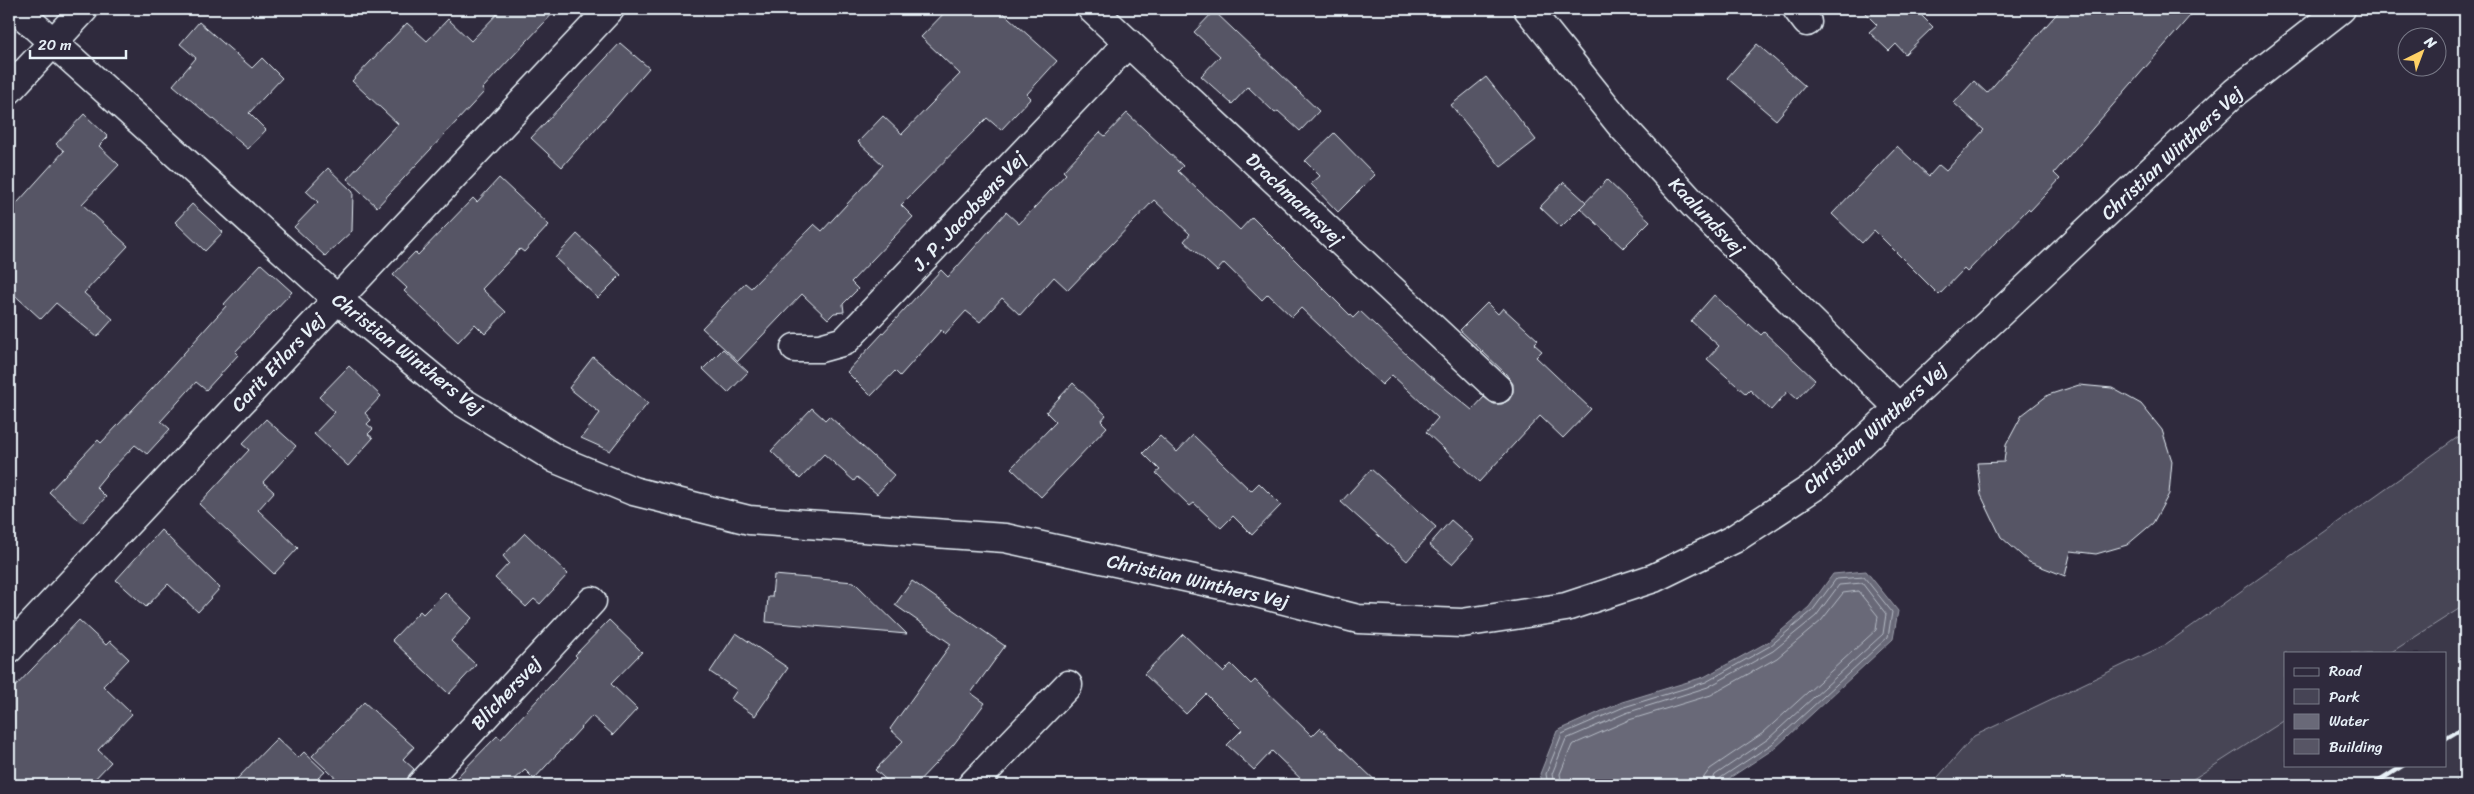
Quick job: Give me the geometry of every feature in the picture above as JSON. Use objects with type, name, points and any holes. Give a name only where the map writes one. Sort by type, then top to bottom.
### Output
[{"type":"street","name":"Christian Winthers Vej","points":[[16,9],[337,299],[461,401],[556,459],[633,491],[749,520],[1004,538],[1250,591],[1358,620],[1462,623],[1566,607],[1654,578],[1734,539],[1818,484],[1900,409],[2235,92],[2341,9]]},
{"type":"street","points":[[9,90],[84,9]]},
{"type":"street","name":"Carit Etlars Vej","points":[[9,649],[610,9]]},
{"type":"street","name":"Drachmannsvej","points":[[1092,9],[1498,389]]},
{"type":"street","name":"Kaalundsvej","points":[[1528,9],[1620,124],[1688,198],[1900,409]]},
{"type":"street","name":"J. P. Jacobsens Vej","points":[[795,348],[820,348],[845,342],[1128,43]]},
{"type":"street","name":"Blichersvej","points":[[421,785],[592,601]]},
{"type":"street","points":[[972,785],[1068,685]]},
{"type":"shaded area","points":[[2465,605],[2465,785],[2184,785],[2284,721],[2284,766],[2446,766],[2446,652],[2392,652]]},
{"type":"green space","points":[[2465,432],[2465,605],[2392,652],[2284,652],[2284,721],[2184,785],[1931,785],[1974,736],[2165,645]]},
{"type":"water","points":[[1866,571],[1898,611],[1893,639],[1775,748],[1719,785],[1543,785],[1540,774],[1557,731],[1622,702],[1704,677],[1768,642],[1809,607],[1833,574]]},
{"type":"building","points":[[502,9],[557,9],[482,89],[484,92],[377,207],[347,179],[398,124],[352,81],[407,23],[427,41],[448,19],[471,41]]},
{"type":"building","points":[[948,9],[999,9],[1057,61],[1027,94],[1031,98],[1001,130],[987,118],[901,205],[913,217],[851,282],[858,289],[843,304],[844,312],[834,313],[828,319],[802,294],[738,361],[702,328],[745,283],[751,288],[814,224],[822,231],[883,165],[858,142],[883,116],[902,134],[960,74],[921,37]]},
{"type":"building","points":[[1861,9],[1915,9],[1933,27],[1905,54],[1896,44],[1889,51],[1869,32],[1877,25]]},
{"type":"building","points":[[2061,9],[2196,9],[2054,173],[2060,179],[1967,272],[1964,269],[1939,295],[1874,230],[1862,243],[1832,214],[1897,146],[1929,176],[1939,165],[1946,171],[1984,130],[1954,103],[1974,81],[1987,93]]},
{"type":"building","points":[[1214,11],[1319,111],[1300,131],[1278,111],[1275,113],[1248,87],[1232,104],[1201,76],[1220,56],[1194,32]]},
{"type":"building","points":[[199,22],[252,68],[262,58],[282,78],[249,113],[266,130],[248,149],[173,85],[196,58],[180,44]]},
{"type":"building","points":[[620,43],[649,68],[562,167],[531,138]]},
{"type":"building","points":[[1757,44],[1805,86],[1776,120],[1727,78]]},
{"type":"building","points":[[1486,77],[1536,140],[1501,167],[1451,105]]},
{"type":"building","points":[[1127,113],[1183,166],[1178,171],[1240,230],[1252,217],[1353,318],[1360,311],[1424,371],[1472,410],[1484,397],[1494,404],[1502,404],[1509,400],[1513,392],[1513,384],[1506,374],[1460,330],[1487,303],[1498,314],[1503,308],[1538,340],[1534,344],[1542,351],[1536,357],[1591,409],[1563,438],[1540,416],[1479,482],[1426,432],[1438,418],[1392,375],[1382,385],[1301,308],[1292,317],[1268,294],[1262,300],[1224,263],[1217,271],[1184,241],[1190,234],[1154,200],[1068,290],[1054,277],[1020,315],[1002,298],[980,322],[966,311],[945,334],[941,330],[900,376],[895,371],[871,396],[847,372],[941,270],[948,277],[1006,212],[1019,224],[1066,174],[1063,171],[1100,132],[1105,136]]},
{"type":"building","points":[[84,114],[108,137],[99,146],[119,165],[82,204],[128,246],[84,293],[113,319],[97,337],[56,303],[41,319],[9,290],[9,212],[64,151],[56,144]]},
{"type":"building","points":[[1334,133],[1375,175],[1338,212],[1311,184],[1320,176],[1305,161]]},
{"type":"building","points":[[328,168],[353,192],[352,231],[325,256],[294,227],[318,202],[306,191]]},
{"type":"building","points":[[499,178],[549,225],[524,252],[520,249],[482,289],[506,312],[485,334],[475,324],[458,342],[404,291],[407,288],[393,275],[415,252],[418,255],[473,198],[477,202]]},
{"type":"building","points":[[1607,180],[1650,221],[1623,248],[1580,208]]},
{"type":"building","points":[[1564,182],[1586,202],[1561,227],[1540,207]]},
{"type":"building","points":[[192,204],[223,232],[205,251],[175,222]]},
{"type":"building","points":[[577,234],[621,275],[598,298],[555,258]]},
{"type":"building","points":[[261,264],[292,292],[235,352],[238,355],[206,390],[196,382],[161,421],[170,429],[147,454],[135,445],[105,476],[96,487],[106,497],[82,523],[49,492],[98,440],[101,443],[151,390],[226,306],[224,304]]},
{"type":"building","points":[[1714,295],[1748,326],[1749,324],[1761,335],[1764,332],[1815,380],[1797,399],[1788,391],[1771,410],[1750,390],[1746,394],[1707,359],[1719,346],[1691,321]]},
{"type":"building","points":[[723,349],[748,372],[728,393],[703,369]]},
{"type":"building","points":[[593,357],[648,403],[610,451],[581,438],[600,413],[569,388]]},
{"type":"building","points":[[349,366],[381,396],[365,413],[371,420],[367,424],[373,429],[368,434],[373,438],[348,466],[314,434],[335,412],[319,397]]},
{"type":"building","points":[[1073,383],[1106,415],[1101,421],[1107,427],[1041,497],[1011,468],[1056,422],[1046,412]]},
{"type":"building","points":[[2079,385],[2112,388],[2141,404],[2162,430],[2172,461],[2169,494],[2153,523],[2127,545],[2096,554],[2071,551],[2065,576],[2029,562],[2001,537],[1981,495],[1977,463],[2004,462],[2006,445],[2022,415],[2048,395]]},
{"type":"building","points":[[812,408],[825,420],[829,416],[894,475],[877,494],[857,477],[854,481],[824,454],[800,479],[771,451]]},
{"type":"building","points":[[266,419],[296,446],[263,482],[274,492],[258,510],[298,548],[274,574],[199,504],[249,450],[242,444]]},
{"type":"building","points":[[1193,435],[1251,491],[1259,483],[1281,505],[1252,535],[1233,516],[1221,528],[1194,503],[1190,506],[1156,473],[1160,470],[1143,453],[1160,436],[1177,452]]},
{"type":"building","points":[[1371,469],[1436,527],[1407,561],[1341,502]]},
{"type":"building","points":[[1451,520],[1474,540],[1452,564],[1429,545]]},
{"type":"building","points":[[161,530],[220,588],[198,612],[168,584],[146,607],[116,580]]},
{"type":"building","points":[[525,533],[568,574],[540,604],[534,599],[526,607],[495,578],[509,563],[503,556]]},
{"type":"building","points":[[774,575],[854,582],[907,634],[766,622],[768,597],[772,597]]},
{"type":"building","points":[[912,581],[1005,646],[971,693],[985,703],[954,744],[915,785],[892,785],[875,770],[903,741],[890,729],[951,644],[895,605]]},
{"type":"building","points":[[445,592],[472,618],[451,641],[476,665],[449,694],[392,640],[420,611],[423,614]]},
{"type":"building","points":[[79,620],[106,645],[110,641],[129,659],[103,686],[132,714],[98,750],[111,762],[89,785],[18,785],[9,776],[9,693]]},
{"type":"building","points":[[609,620],[642,652],[611,684],[637,709],[613,735],[592,716],[534,779],[525,770],[509,785],[449,785],[497,736],[501,739],[577,657],[575,655]]},
{"type":"building","points":[[736,633],[788,668],[755,716],[731,699],[737,690],[710,672]]},
{"type":"building","points":[[1183,634],[1223,672],[1231,664],[1251,684],[1255,680],[1312,736],[1320,728],[1380,785],[1307,785],[1272,751],[1254,770],[1227,745],[1242,730],[1206,694],[1186,714],[1144,674]]},
{"type":"building","points":[[364,702],[414,747],[403,759],[414,769],[409,775],[406,785],[343,785],[312,756]]},
{"type":"building","points":[[277,738],[298,758],[304,752],[325,772],[318,778],[326,785],[231,785]]},
{"type":"railway","points":[[2446,738],[2465,727]]},
{"type":"railway","points":[[2373,785],[2402,766]]},
{"type":"railway","points":[[2454,785],[2465,778]]}]
